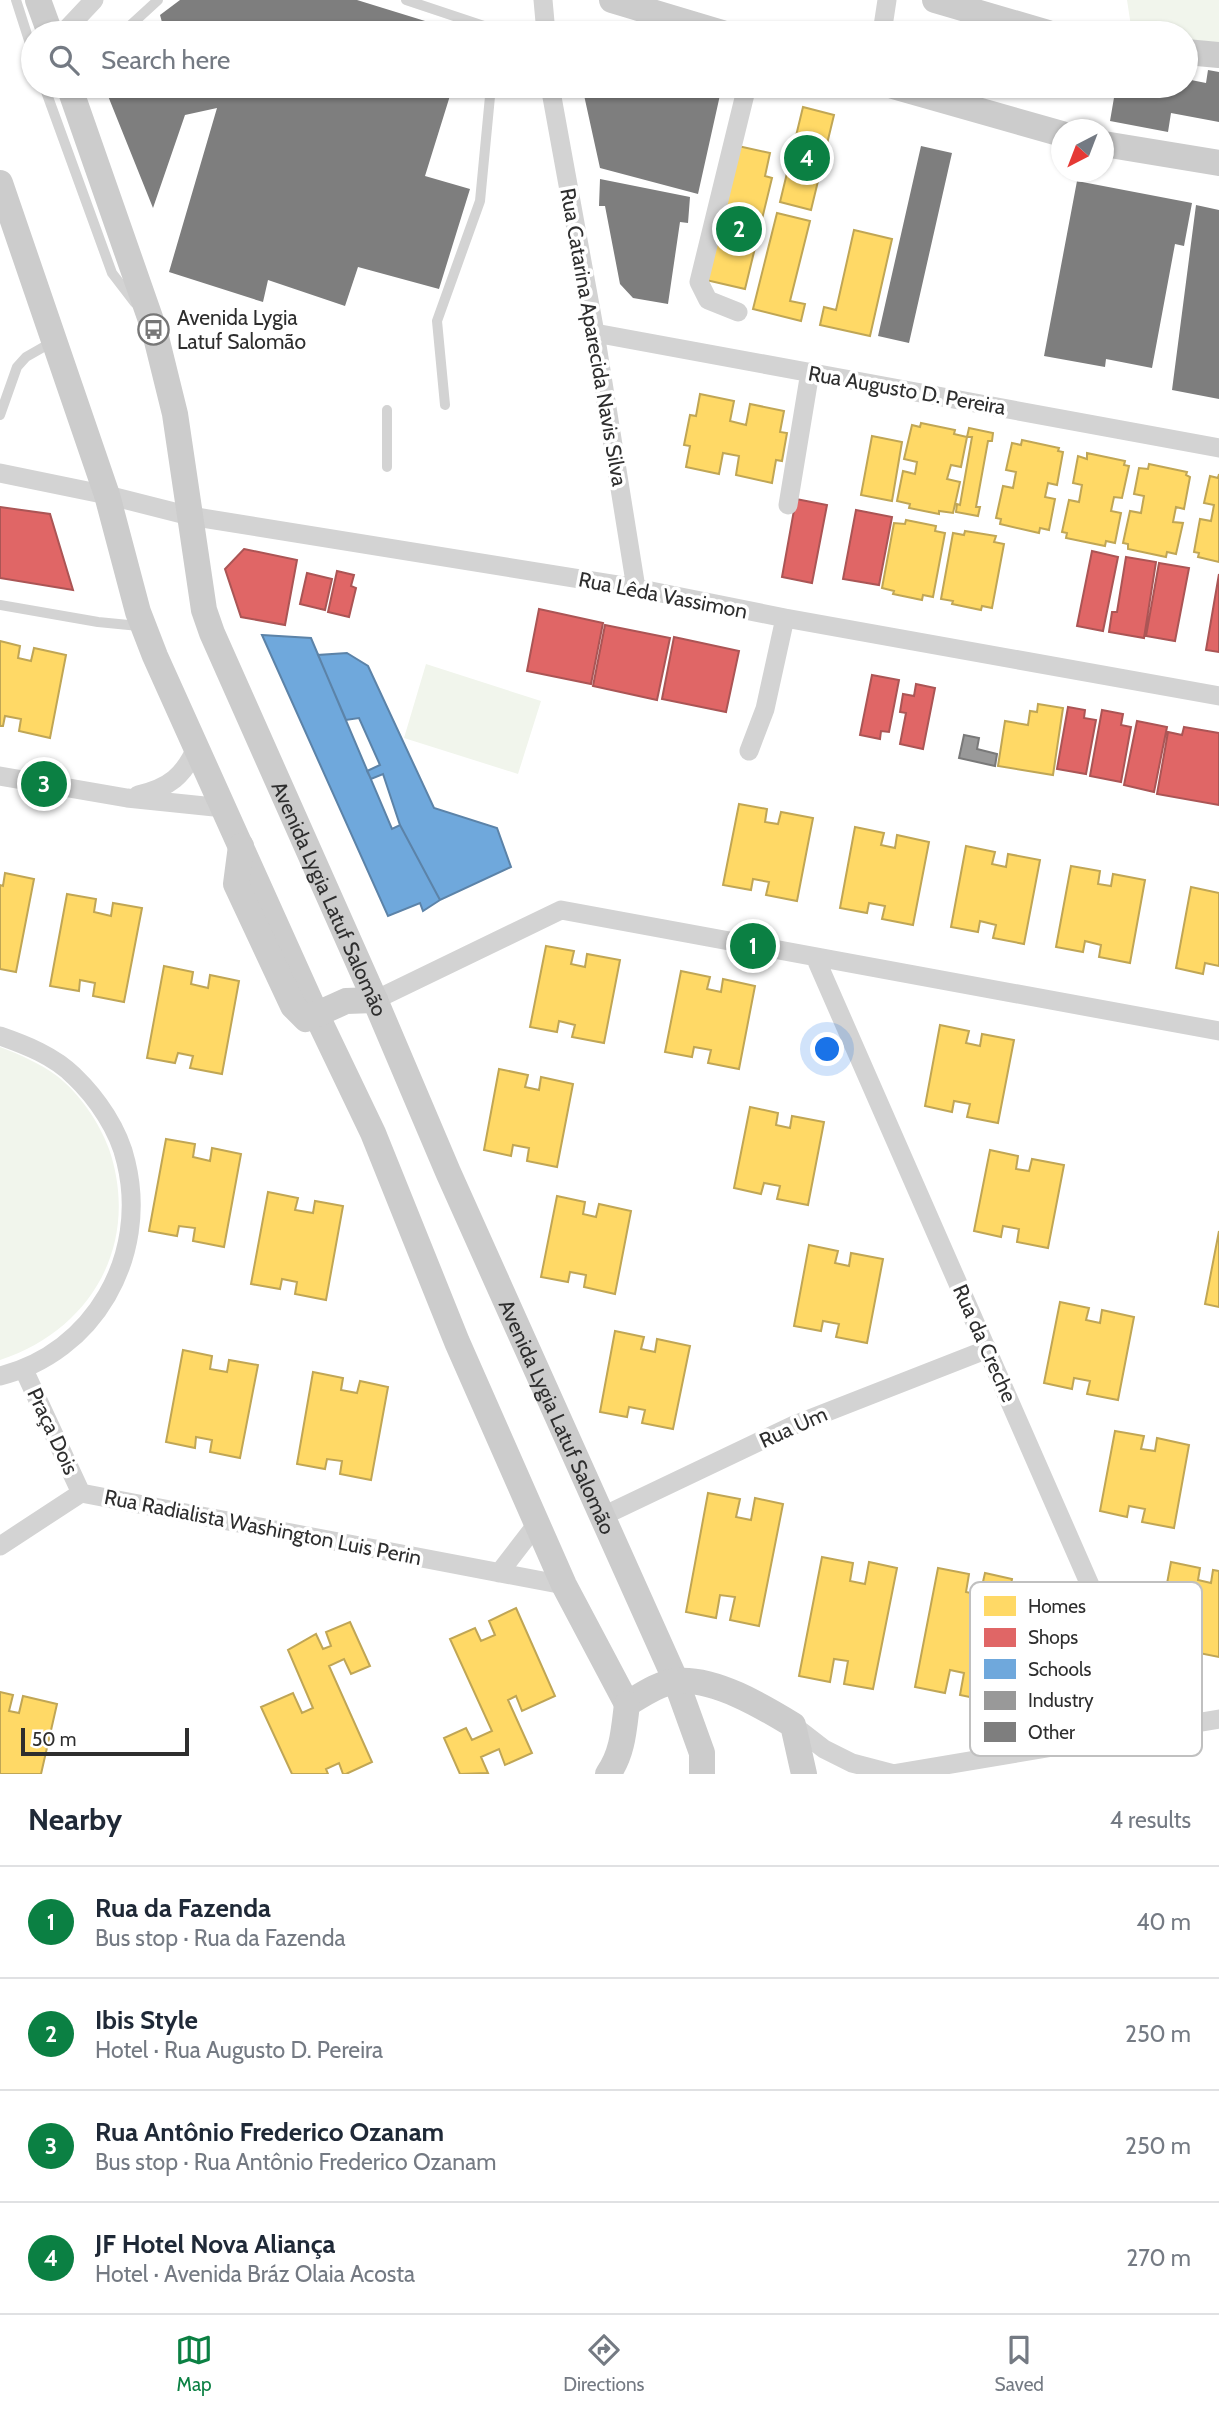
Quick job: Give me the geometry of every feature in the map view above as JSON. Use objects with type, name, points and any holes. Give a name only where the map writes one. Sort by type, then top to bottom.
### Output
[{"type":"main road","points":[[38,0],[46,21]]},
{"type":"main road","points":[[612,0],[682,21]]},
{"type":"main road","points":[[935,0],[1007,21]]},
{"type":"main road","points":[[1198,53],[1219,55]]},
{"type":"main road","name":"Avenida Lygia Latuf Salomão","points":[[73,98],[154,329],[175,414],[204,610],[212,633],[375,1000],[448,1172],[676,1681],[702,1753],[702,1774]]},
{"type":"main road","points":[[935,98],[1051,131]]},
{"type":"main road","points":[[1114,146],[1219,163]]},
{"type":"main road","points":[[0,183],[107,495],[143,626],[316,1014],[373,1133],[457,1342],[536,1525],[564,1585],[627,1704],[624,1736],[615,1764],[608,1774]]},
{"type":"main road","points":[[316,1014],[346,1001],[375,1000]]},
{"type":"main road","points":[[627,1704],[651,1690],[676,1681],[710,1685],[756,1702],[793,1725],[804,1774]]},
{"type":"street","points":[[74,21],[93,0]]},
{"type":"street","points":[[543,0],[545,21]]},
{"type":"street","points":[[884,21],[887,0]]},
{"type":"street","name":"Rua Catarina Aparecida Navis Silva","points":[[552,98],[595,333],[636,588]]},
{"type":"street","points":[[738,312],[708,300],[699,282],[744,98]]},
{"type":"street","name":"Rua Augusto D. Pereira","points":[[595,333],[1219,448]]},
{"type":"street","points":[[788,505],[810,372]]},
{"type":"street","name":"Rua Lêda Vassimon","points":[[0,474],[107,495],[190,516],[636,588],[785,618],[1219,696]]},
{"type":"street","points":[[749,751],[765,709],[785,618]]},
{"type":"street","points":[[127,798],[158,790],[175,779],[189,765],[197,746]]},
{"type":"street","points":[[0,776],[127,798],[224,808]]},
{"type":"street","points":[[375,1000],[561,910],[1219,1031]]},
{"type":"street","name":"Rua da Creche","points":[[815,957],[1089,1582]]},
{"type":"street","points":[[0,1036],[31,1046],[73,1075],[106,1114],[126,1161],[132,1211],[124,1262],[102,1307],[67,1345],[24,1370],[0,1376]]},
{"type":"street","name":"Rua Um","points":[[603,1516],[794,1425],[988,1349]]},
{"type":"street","name":"Praça Dois","points":[[24,1370],[81,1493]]},
{"type":"street","name":"Rua Radialista Washington Luis Perin","points":[[0,1546],[81,1493],[564,1585]]},
{"type":"street","points":[[499,1573],[536,1525]]},
{"type":"street","points":[[793,1725],[824,1749],[852,1763],[893,1774],[997,1756]]},
{"type":"lane","points":[[16,0],[23,21]]},
{"type":"lane","points":[[135,21],[158,0]]},
{"type":"lane","points":[[404,1],[468,21]]},
{"type":"lane","points":[[48,98],[112,273],[154,329]]},
{"type":"lane","points":[[445,405],[437,321],[480,201],[490,98]]},
{"type":"lane","points":[[0,415],[17,367],[26,357],[54,341]]},
{"type":"lane","points":[[387,410],[387,467]]},
{"type":"lane","points":[[0,605],[98,622],[143,626]]},
{"type":"shaded area","points":[[1127,0],[1219,0],[1219,55],[1198,53],[1198,21],[1130,21]]},
{"type":"shaded area","points":[[426,664],[541,701],[518,774],[404,738]]},
{"type":"shaded area","points":[[0,1047],[57,1076],[88,1109],[109,1149],[117,1184],[118,1217],[113,1249],[101,1278],[83,1305],[60,1328],[32,1346],[0,1360]]},
{"type":"building: Homes","points":[[803,107],[834,115],[811,210],[780,202]]},
{"type":"building: Homes","points":[[738,146],[770,153],[765,176],[772,178],[745,289],[706,280]]},
{"type":"building: Homes","points":[[777,213],[810,221],[790,301],[805,304],[801,321],[753,309]]},
{"type":"building: Homes","points":[[854,230],[892,239],[870,336],[820,325],[824,307],[836,310]]},
{"type":"building: Homes","points":[[700,394],[734,401],[730,421],[746,425],[750,404],[784,411],[780,432],[787,433],[782,461],[776,460],[772,483],[736,475],[739,456],[723,453],[719,474],[686,467],[690,446],[684,445],[690,415],[696,416]]},
{"type":"building: Homes","points":[[921,423],[955,430],[954,434],[967,437],[961,467],[951,465],[947,479],[960,482],[953,513],[939,511],[939,514],[909,508],[910,504],[897,501],[903,471],[915,474],[917,462],[904,459],[912,425],[920,427]]},
{"type":"building: Homes","points":[[969,428],[993,433],[992,441],[988,441],[976,507],[980,507],[978,516],[956,512],[957,504],[960,505],[972,437],[967,437]]},
{"type":"building: Homes","points":[[872,436],[902,442],[892,501],[861,495]]},
{"type":"building: Homes","points":[[1022,440],[1059,448],[1058,451],[1063,452],[1057,485],[1048,483],[1045,497],[1055,499],[1049,530],[1040,528],[1039,533],[1000,524],[1001,519],[996,518],[1003,486],[1013,488],[1016,472],[1006,470],[1012,443],[1021,445]]},
{"type":"building: Homes","points":[[1087,453],[1125,461],[1124,465],[1129,466],[1122,498],[1114,497],[1111,511],[1121,513],[1115,543],[1106,541],[1105,546],[1066,538],[1067,533],[1062,532],[1069,500],[1079,502],[1082,485],[1073,483],[1078,456],[1087,459]]},
{"type":"building: Homes","points":[[1149,464],[1187,472],[1186,475],[1190,477],[1184,509],[1176,507],[1173,522],[1183,523],[1176,554],[1167,552],[1166,557],[1128,549],[1128,544],[1123,543],[1130,511],[1141,513],[1144,496],[1134,494],[1139,468],[1148,469]]},
{"type":"building: Homes","points":[[1219,474],[1219,562],[1198,557],[1199,553],[1194,552],[1200,519],[1211,521],[1214,505],[1204,503],[1210,476],[1218,478]]},
{"type":"building: Homes","points":[[906,520],[936,526],[935,531],[945,533],[933,597],[923,595],[922,600],[893,594],[894,591],[882,588],[894,523],[905,524]]},
{"type":"building: Homes","points":[[965,531],[996,536],[994,542],[1004,544],[992,608],[982,606],[981,610],[941,599],[953,533],[964,535]]},
{"type":"building: Homes","points":[[0,641],[20,646],[18,658],[31,661],[34,648],[66,655],[50,738],[19,731],[21,719],[5,716],[3,726],[0,726]]},
{"type":"building: Homes","points":[[1038,704],[1063,708],[1053,775],[998,766],[1005,721],[1028,725],[1030,711],[1037,712]]},
{"type":"building: Homes","points":[[739,804],[767,809],[765,822],[778,824],[781,812],[813,818],[797,901],[766,895],[769,882],[753,879],[751,890],[723,885]]},
{"type":"building: Homes","points":[[855,827],[884,833],[881,845],[895,848],[897,835],[929,842],[913,925],[882,919],[885,906],[869,903],[867,913],[840,908]]},
{"type":"building: Homes","points":[[966,846],[995,852],[992,864],[1006,867],[1008,854],[1040,860],[1024,944],[993,938],[996,925],[980,921],[978,932],[951,927]]},
{"type":"building: Homes","points":[[1071,866],[1100,871],[1098,884],[1111,886],[1113,874],[1145,880],[1130,963],[1099,957],[1101,945],[1085,941],[1083,952],[1056,947]]},
{"type":"building: Homes","points":[[5,873],[34,879],[16,972],[0,969],[0,885],[3,886]]},
{"type":"building: Homes","points":[[1191,887],[1219,893],[1219,966],[1205,963],[1203,974],[1176,968]]},
{"type":"building: Homes","points":[[67,894],[96,899],[94,912],[111,916],[113,903],[142,908],[124,1002],[93,996],[95,983],[80,980],[79,991],[50,986]]},
{"type":"building: Homes","points":[[546,946],[574,951],[571,964],[585,967],[587,954],[620,960],[604,1043],[572,1037],[575,1025],[559,1021],[557,1032],[530,1027]]},
{"type":"building: Homes","points":[[164,966],[193,972],[191,984],[208,988],[210,975],[239,981],[222,1074],[190,1068],[193,1056],[178,1053],[175,1063],[147,1058]]},
{"type":"building: Homes","points":[[681,971],[710,977],[707,989],[721,992],[723,979],[755,986],[739,1069],[708,1063],[711,1050],[694,1047],[692,1057],[665,1052]]},
{"type":"building: Homes","points":[[940,1025],[969,1031],[966,1043],[980,1046],[982,1034],[1014,1040],[998,1123],[967,1117],[970,1104],[954,1101],[952,1112],[925,1106]]},
{"type":"building: Homes","points":[[499,1069],[528,1075],[525,1087],[539,1090],[541,1077],[573,1084],[557,1167],[527,1161],[529,1148],[513,1145],[511,1156],[484,1150]]},
{"type":"building: Homes","points":[[750,1107],[778,1113],[776,1125],[790,1128],[792,1116],[824,1122],[808,1205],[777,1199],[780,1186],[764,1183],[761,1194],[734,1188]]},
{"type":"building: Homes","points":[[166,1139],[195,1144],[193,1157],[210,1161],[212,1148],[241,1154],[224,1247],[193,1241],[195,1228],[179,1226],[177,1236],[149,1231]]},
{"type":"building: Homes","points":[[990,1150],[1018,1156],[1016,1169],[1029,1171],[1032,1159],[1064,1165],[1048,1248],[1017,1242],[1019,1229],[1003,1226],[1001,1237],[974,1231]]},
{"type":"building: Homes","points":[[268,1192],[298,1198],[295,1210],[313,1213],[315,1201],[343,1206],[326,1300],[295,1294],[297,1282],[282,1279],[280,1289],[251,1284]]},
{"type":"building: Homes","points":[[557,1196],[585,1202],[583,1214],[596,1217],[599,1204],[631,1211],[615,1294],[584,1287],[586,1275],[570,1272],[568,1282],[541,1277]]},
{"type":"building: Homes","points":[[1219,1231],[1219,1307],[1205,1304]]},
{"type":"building: Homes","points":[[809,1245],[838,1251],[835,1263],[849,1266],[851,1253],[883,1259],[867,1343],[836,1337],[839,1324],[823,1321],[821,1331],[794,1326]]},
{"type":"building: Homes","points":[[1060,1302],[1089,1308],[1086,1320],[1100,1323],[1102,1310],[1134,1317],[1118,1400],[1087,1394],[1090,1381],[1074,1378],[1072,1389],[1044,1383]]},
{"type":"building: Homes","points":[[615,1331],[644,1337],[641,1349],[655,1352],[657,1339],[690,1346],[673,1429],[642,1423],[645,1410],[629,1407],[627,1417],[600,1412]]},
{"type":"building: Homes","points":[[183,1350],[212,1356],[210,1369],[227,1372],[229,1360],[258,1365],[240,1458],[210,1452],[212,1440],[196,1437],[195,1448],[166,1442]]},
{"type":"building: Homes","points":[[313,1372],[343,1378],[341,1390],[357,1393],[360,1381],[388,1387],[371,1480],[340,1474],[342,1461],[327,1459],[325,1469],[297,1464]]},
{"type":"building: Homes","points":[[1115,1431],[1144,1436],[1141,1449],[1155,1451],[1157,1438],[1189,1445],[1174,1528],[1142,1522],[1145,1509],[1129,1506],[1127,1517],[1100,1511]]},
{"type":"building: Homes","points":[[708,1493],[740,1499],[736,1517],[751,1520],[755,1498],[783,1504],[759,1626],[730,1620],[735,1597],[720,1595],[716,1618],[686,1612]]},
{"type":"building: Homes","points":[[822,1557],[853,1563],[850,1581],[865,1584],[869,1562],[897,1568],[873,1689],[844,1684],[848,1661],[834,1659],[830,1682],[799,1676]]},
{"type":"building: Homes","points":[[1171,1562],[1200,1568],[1198,1580],[1211,1583],[1213,1570],[1219,1571],[1219,1657],[1202,1654],[1202,1582],[1167,1582]]},
{"type":"building: Homes","points":[[938,1568],[969,1574],[966,1592],[970,1593],[970,1697],[960,1695],[964,1673],[950,1670],[945,1693],[915,1687]]},
{"type":"building: Homes","points":[[985,1573],[1012,1579],[1011,1582],[983,1582]]},
{"type":"building: Homes","points":[[516,1608],[555,1696],[522,1711],[516,1696],[508,1700],[532,1753],[505,1765],[499,1749],[481,1757],[488,1773],[460,1774],[444,1738],[466,1728],[472,1740],[492,1731],[450,1639],[475,1628],[481,1641],[495,1635],[489,1621]]},
{"type":"building: Homes","points":[[350,1622],[370,1666],[351,1674],[344,1659],[329,1666],[372,1762],[346,1774],[343,1774],[339,1763],[326,1769],[328,1774],[292,1774],[261,1707],[293,1693],[302,1713],[313,1708],[288,1650],[316,1634],[323,1649],[331,1646],[326,1632]]},
{"type":"building: Homes","points":[[0,1692],[13,1695],[9,1711],[19,1713],[23,1696],[57,1704],[41,1774],[0,1774]]},
{"type":"building: Shops","points":[[796,499],[827,505],[812,583],[782,577]]},
{"type":"building: Shops","points":[[0,507],[50,514],[73,590],[0,578]]},
{"type":"building: Shops","points":[[856,510],[892,517],[879,585],[843,579]]},
{"type":"building: Shops","points":[[244,549],[297,560],[285,625],[241,617],[225,569]]},
{"type":"building: Shops","points":[[1092,551],[1118,557],[1103,631],[1077,626]]},
{"type":"building: Shops","points":[[1126,557],[1156,562],[1144,638],[1109,632],[1112,612],[1117,612]]},
{"type":"building: Shops","points":[[1159,563],[1189,568],[1175,641],[1146,636]]},
{"type":"building: Shops","points":[[337,571],[354,575],[351,586],[356,588],[349,617],[328,612]]},
{"type":"building: Shops","points":[[307,573],[332,579],[325,610],[300,604]]},
{"type":"building: Shops","points":[[1219,574],[1219,652],[1206,650]]},
{"type":"building: Shops","points":[[539,609],[603,623],[591,684],[527,671]]},
{"type":"building: Shops","points":[[605,625],[670,638],[657,700],[593,686]]},
{"type":"building: Shops","points":[[674,637],[739,651],[726,712],[662,699]]},
{"type":"building: Shops","points":[[872,675],[899,680],[889,732],[881,731],[880,739],[860,735]]},
{"type":"building: Shops","points":[[916,684],[935,688],[923,749],[900,744],[906,713],[900,712],[903,694],[914,696]]},
{"type":"building: Shops","points":[[1068,707],[1085,710],[1084,718],[1096,720],[1086,774],[1057,769]]},
{"type":"building: Shops","points":[[1102,710],[1123,714],[1121,725],[1131,727],[1121,782],[1090,776]]},
{"type":"building: Shops","points":[[1137,721],[1167,727],[1154,792],[1124,785]]},
{"type":"building: Shops","points":[[1184,727],[1219,733],[1219,805],[1157,794],[1168,732],[1182,735]]},
{"type":"building: Schools","points":[[262,635],[311,638],[392,829],[400,825],[440,900],[423,911],[420,903],[388,916]]},
{"type":"building: Schools","points":[[347,653],[368,666],[434,808],[497,828],[511,867],[440,900],[400,825],[383,774],[371,779],[367,771],[380,765],[359,718],[346,720],[318,655]]},
{"type":"building: Industry","points":[[964,735],[979,738],[977,749],[997,754],[995,766],[959,758]]},
{"type":"building: Other","points":[[180,0],[357,0],[425,21],[162,21],[160,15]]},
{"type":"building: Other","points":[[1208,70],[1219,72],[1219,122],[1171,113],[1168,132],[1110,119],[1114,98],[1198,98],[1198,81],[1206,83]]},
{"type":"building: Other","points":[[109,98],[449,98],[425,176],[470,189],[439,289],[358,267],[345,306],[268,280],[263,302],[169,272],[217,108],[185,115],[153,208]]},
{"type":"building: Other","points":[[585,98],[719,98],[698,194],[600,168]]},
{"type":"building: Other","points":[[921,146],[952,153],[909,343],[878,336]]},
{"type":"building: Other","points":[[600,179],[690,197],[688,223],[680,222],[668,304],[633,298],[620,284],[605,206],[599,206]]},
{"type":"building: Other","points":[[1077,182],[1192,203],[1184,246],[1175,244],[1152,368],[1106,359],[1105,367],[1044,356]]},
{"type":"building: Other","points":[[1196,205],[1219,210],[1219,399],[1172,390]]},
{"type":"place","name":"JF Hotel Nova Aliança","points":[[807,158]]},
{"type":"place","name":"Ibis Style","points":[[739,229]]},
{"type":"place","name":"Avenida Lygia Latuf Salomão","points":[[154,329]]},
{"type":"place","name":"Rua Antônio Frederico Ozanam","points":[[44,784]]},
{"type":"place","name":"Rua da Fazenda","points":[[753,946]]}]
